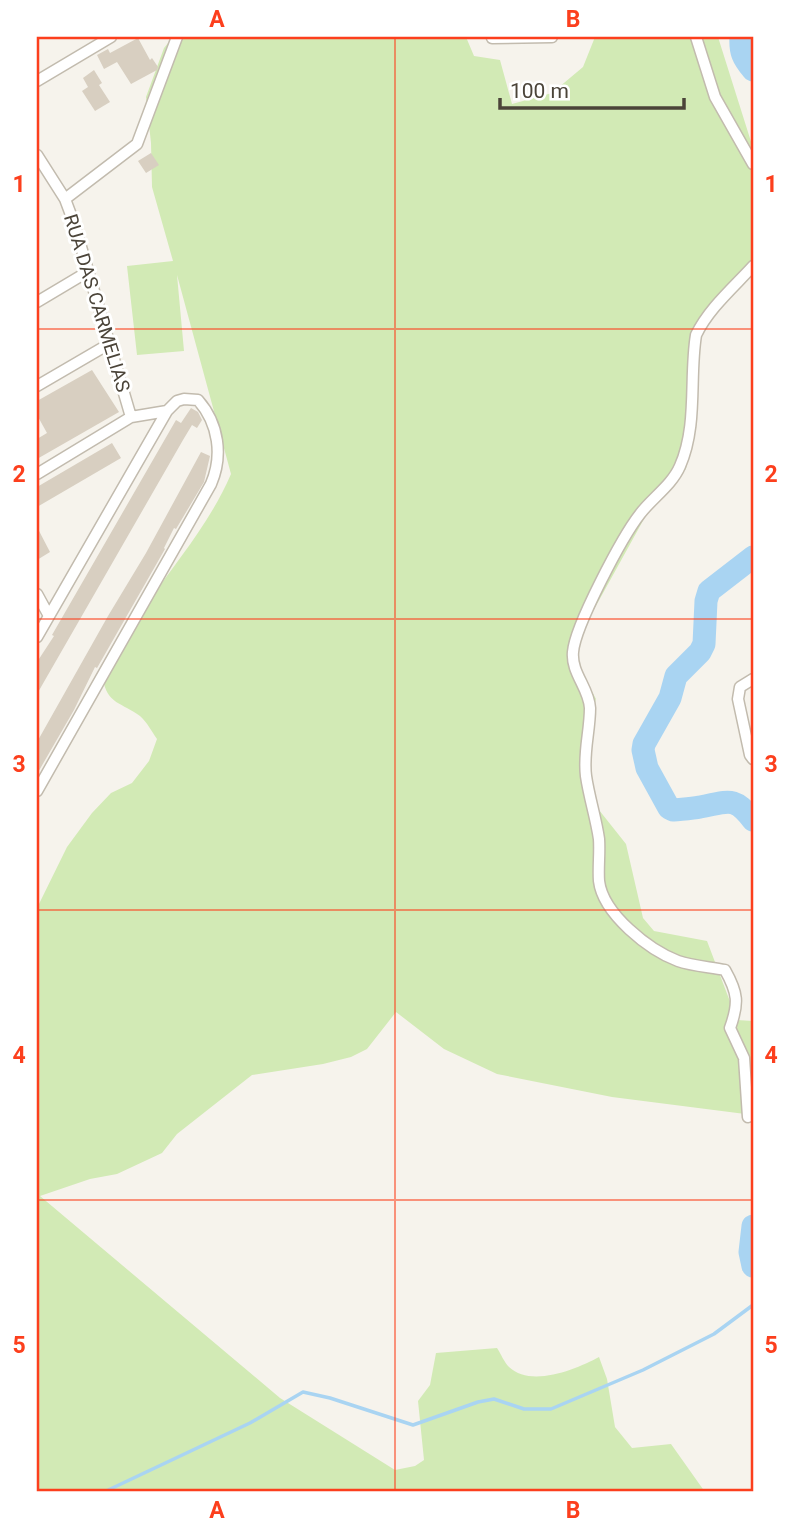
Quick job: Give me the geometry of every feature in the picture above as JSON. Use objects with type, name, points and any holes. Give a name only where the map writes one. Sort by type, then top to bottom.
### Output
[{"type":"street","points":[[37,81],[111,37]]},
{"type":"street","points":[[65,199],[137,144],[177,37]]},
{"type":"street","points":[[492,38],[552,37]]},
{"type":"street","points":[[696,37],[715,97],[753,164]]},
{"type":"street","name":"RUA DAS CARMELIAS","points":[[37,155],[65,199],[89,271],[131,417]]},
{"type":"street","points":[[748,1117],[744,1058],[730,1028],[737,1009],[734,987],[725,970],[679,961],[655,949],[627,927],[606,904],[599,882],[599,843],[586,776],[589,702],[577,674],[573,653],[588,610],[620,545],[641,513],[681,465],[690,427],[696,335],[720,301],[753,265]]},
{"type":"street","points":[[37,302],[89,271]]},
{"type":"street","points":[[38,381],[109,344]]},
{"type":"street","points":[[37,637],[167,411],[177,401],[198,400],[204,407],[219,448],[217,470],[37,791]]},
{"type":"street","points":[[37,474],[131,417],[167,411]]},
{"type":"street","points":[[37,594],[49,616]]},
{"type":"street","points":[[753,679],[738,691],[753,760]]},
{"type":"green space","points":[[173,37],[466,37],[474,56],[500,60],[512,104],[552,93],[583,67],[595,37],[718,37],[753,148],[753,268],[715,314],[701,336],[686,469],[655,499],[592,613],[577,648],[576,658],[596,699],[591,715],[586,758],[590,782],[599,810],[626,844],[643,918],[654,931],[707,941],[737,1020],[753,1021],[753,1115],[612,1097],[497,1074],[444,1049],[396,1012],[367,1049],[351,1057],[323,1064],[252,1075],[177,1134],[162,1153],[117,1174],[90,1179],[40,1196],[280,1398],[395,1470],[415,1466],[424,1460],[418,1401],[430,1385],[436,1353],[497,1348],[509,1367],[529,1376],[567,1371],[599,1357],[607,1379],[615,1427],[632,1448],[671,1444],[705,1492],[37,1492],[37,908],[67,847],[92,813],[111,793],[132,783],[149,761],[157,739],[140,716],[112,698],[103,678],[142,611],[204,524],[231,474],[177,275],[184,351],[137,355],[127,266],[173,261],[152,187],[146,97],[164,48]]},
{"type":"building","points":[[138,38],[150,60],[152,58],[158,67],[131,84],[117,62],[104,69],[97,55],[108,49],[110,53]]},
{"type":"building","points":[[94,70],[102,83],[99,85],[110,102],[95,111],[82,91],[88,87],[83,78]]},
{"type":"building","points":[[151,153],[159,165],[146,173],[138,161]]},
{"type":"building","points":[[92,370],[119,412],[37,459],[37,439],[47,433],[37,415],[37,401]]},
{"type":"building","points":[[191,408],[198,412],[202,420],[197,428],[192,425],[37,694],[37,662],[176,420],[181,423]]},
{"type":"building","points":[[112,443],[121,458],[37,507],[37,487]]},
{"type":"building","points":[[201,452],[210,456],[204,482],[176,529],[174,528],[165,549],[97,668],[95,667],[37,774],[37,742]]},
{"type":"building","points":[[37,527],[50,552],[37,560]]},
{"type":"waterway","points":[[741,37],[743,55],[753,70]]},
{"type":"waterway","points":[[753,557],[709,591],[704,644],[700,652],[676,676],[670,698],[643,750],[647,768],[669,808],[690,809],[730,802],[741,807],[753,820]]},
{"type":"waterway","points":[[753,1226],[750,1252],[753,1266]]},
{"type":"waterway","points":[[104,1492],[250,1423],[303,1392],[413,1425],[494,1399],[524,1409],[551,1409],[643,1370],[714,1334],[753,1305]]}]
